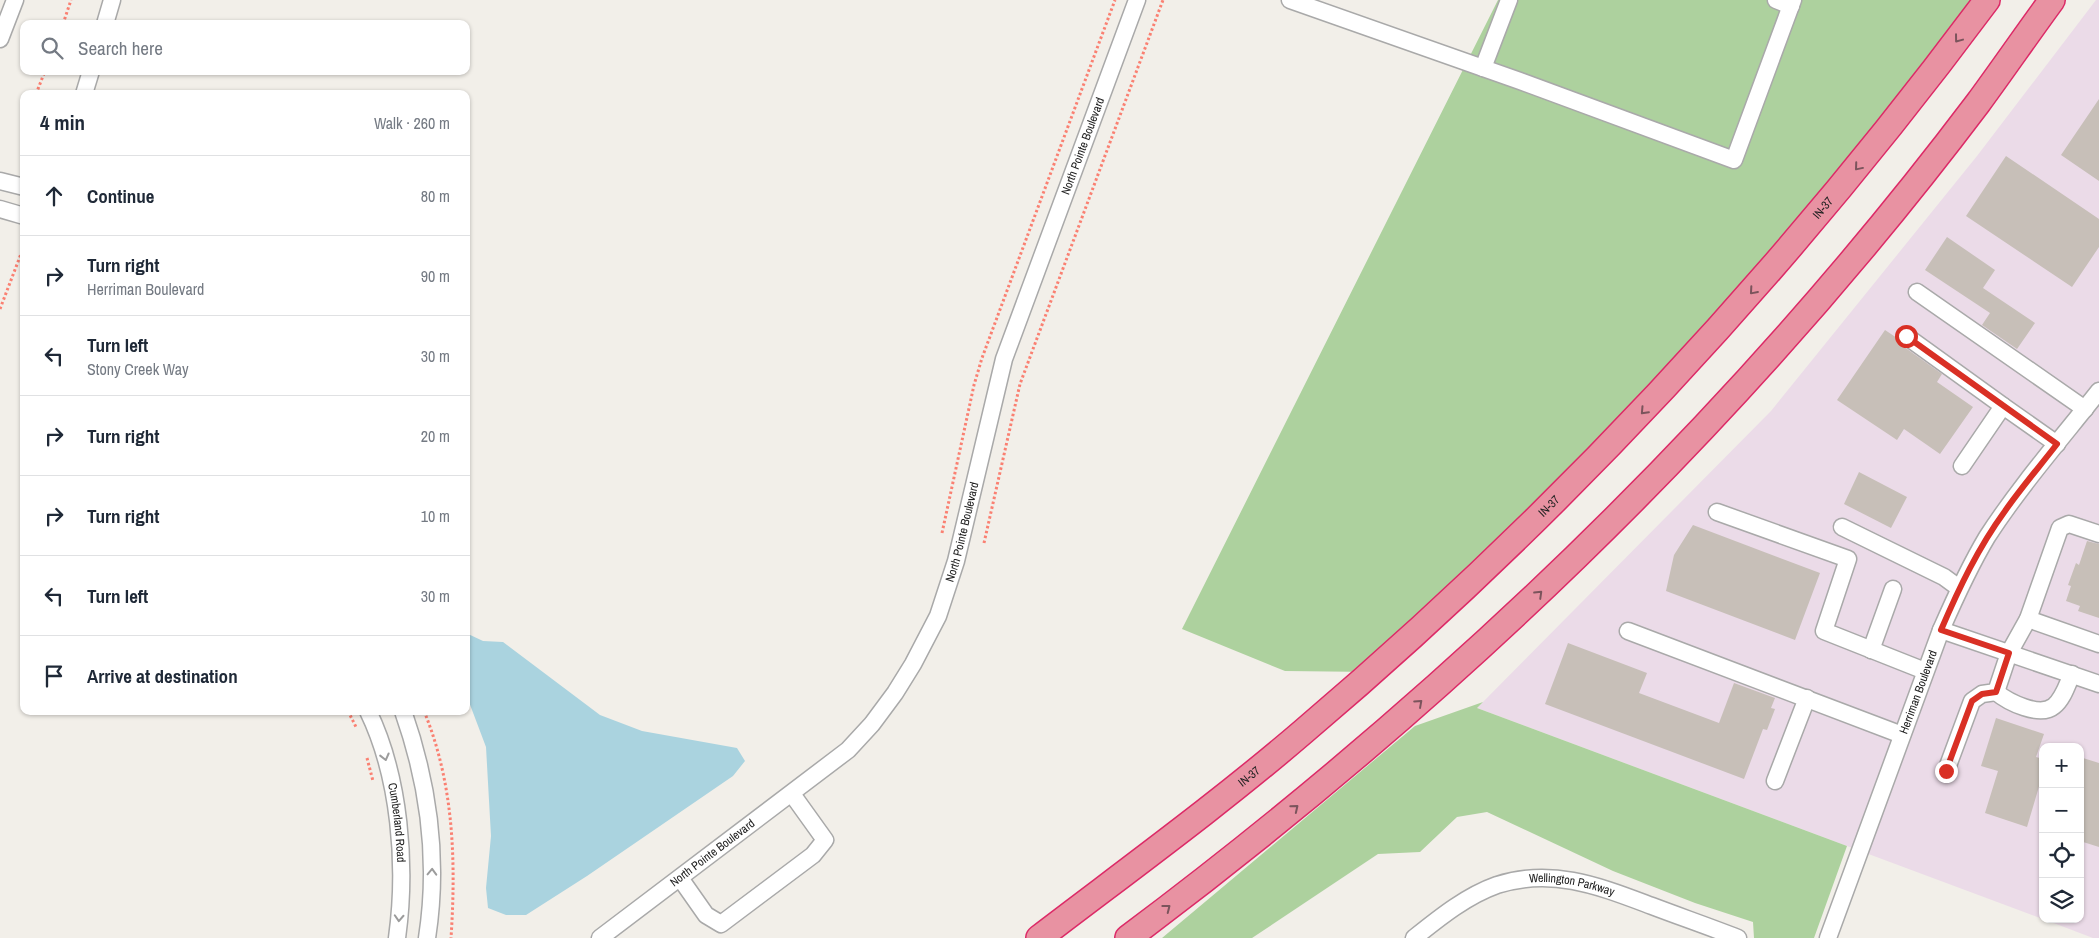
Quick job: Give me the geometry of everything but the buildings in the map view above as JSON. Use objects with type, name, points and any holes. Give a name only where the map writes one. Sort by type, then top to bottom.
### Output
[{"type":"highway","name":"IN-37","points":[[1039,938],[1152,853],[1302,733],[1437,615],[1561,497],[1640,416],[1773,269],[1866,159],[1987,0]]},
{"type":"highway","points":[[1128,938],[1266,832],[1376,741],[1502,628],[1598,537],[1699,432],[1835,280],[1978,102],[2052,0]]},
{"type":"street","points":[[0,39],[15,0]]},
{"type":"street","points":[[106,20],[112,0]]},
{"type":"street","name":"North Pointe Boulevard","points":[[600,938],[848,750],[872,724],[895,694],[913,664],[938,616],[956,561],[1004,359],[1137,0]]},
{"type":"street","points":[[1290,0],[1307,3],[1734,160],[1792,3],[1776,0]]},
{"type":"street","points":[[1483,68],[1509,0]]},
{"type":"street","points":[[85,90],[89,75]]},
{"type":"street","points":[[0,181],[20,186]]},
{"type":"street","points":[[0,209],[20,215]]},
{"type":"street","points":[[1917,292],[2085,409]]},
{"type":"street","points":[[1906,336],[2057,444]]},
{"type":"street","name":"Herriman Boulevard","points":[[1828,938],[1925,671],[1959,588],[2004,511],[2099,391]]},
{"type":"street","points":[[1962,466],[2002,406]]},
{"type":"street","points":[[1717,512],[1848,559],[1824,631],[1925,671]]},
{"type":"street","points":[[1996,692],[2009,653],[2028,619],[2060,528],[2069,524],[2099,534]]},
{"type":"street","points":[[1842,527],[1944,577],[1959,588]]},
{"type":"street","points":[[1871,650],[1893,589]]},
{"type":"street","points":[[2028,619],[2099,644]]},
{"type":"street","points":[[1941,630],[2099,684]]},
{"type":"street","points":[[1628,631],[1902,735]]},
{"type":"street","points":[[1946,771],[1972,701],[1982,694],[1996,692],[2007,701],[2040,711],[2053,708],[2061,699],[2072,674]]},
{"type":"street","points":[[1775,782],[1807,698]]},
{"type":"street","name":"Cumberland Road","points":[[370,715],[383,748],[397,803],[400,850],[397,938]]},
{"type":"street","points":[[404,715],[424,788],[433,852],[427,938]]},
{"type":"street","points":[[680,878],[706,915],[721,924],[744,907],[813,855],[825,840],[792,794]]},
{"type":"street","name":"Wellington Parkway","points":[[1414,938],[1455,908],[1480,893],[1511,882],[1542,878],[1564,879],[1599,886],[1738,938]]},
{"type":"path","points":[[64,20],[72,0]]},
{"type":"path","points":[[942,533],[974,385],[982,358],[1115,0]]},
{"type":"path","points":[[984,543],[1020,384],[1163,0]]},
{"type":"path","points":[[38,90],[43,75]]},
{"type":"path","points":[[0,309],[20,256]]},
{"type":"path","points":[[350,715],[359,734]]},
{"type":"path","points":[[425,715],[441,760],[450,800],[454,870],[452,938]]},
{"type":"path","points":[[365,751],[374,785]]},
{"type":"shaded area","points":[[2096,0],[2099,0],[2099,938],[2093,938],[2053,923],[2084,923],[2084,743],[2039,743],[2039,918],[1477,708],[1771,411],[1977,156]]},
{"type":"green space","points":[[1498,0],[1982,0],[1708,342],[1373,672],[1285,671],[1182,629]]},
{"type":"green space","points":[[1483,702],[1477,708],[1847,846],[1814,938],[1754,938],[1753,922],[1695,903],[1613,871],[1487,812],[1457,817],[1420,852],[1378,854],[1252,938],[1162,938],[1415,726]]},
{"type":"water","points":[[470,635],[483,641],[503,642],[600,715],[642,731],[737,748],[745,761],[733,776],[587,876],[526,915],[506,915],[488,908],[486,888],[491,836],[486,747],[470,705]]},
{"type":"route","points":[[1906,336],[2057,444],[2004,511],[1987,537],[1960,585],[1941,630],[2009,653],[1996,692],[1982,694],[1972,701],[1946,771]]}]
